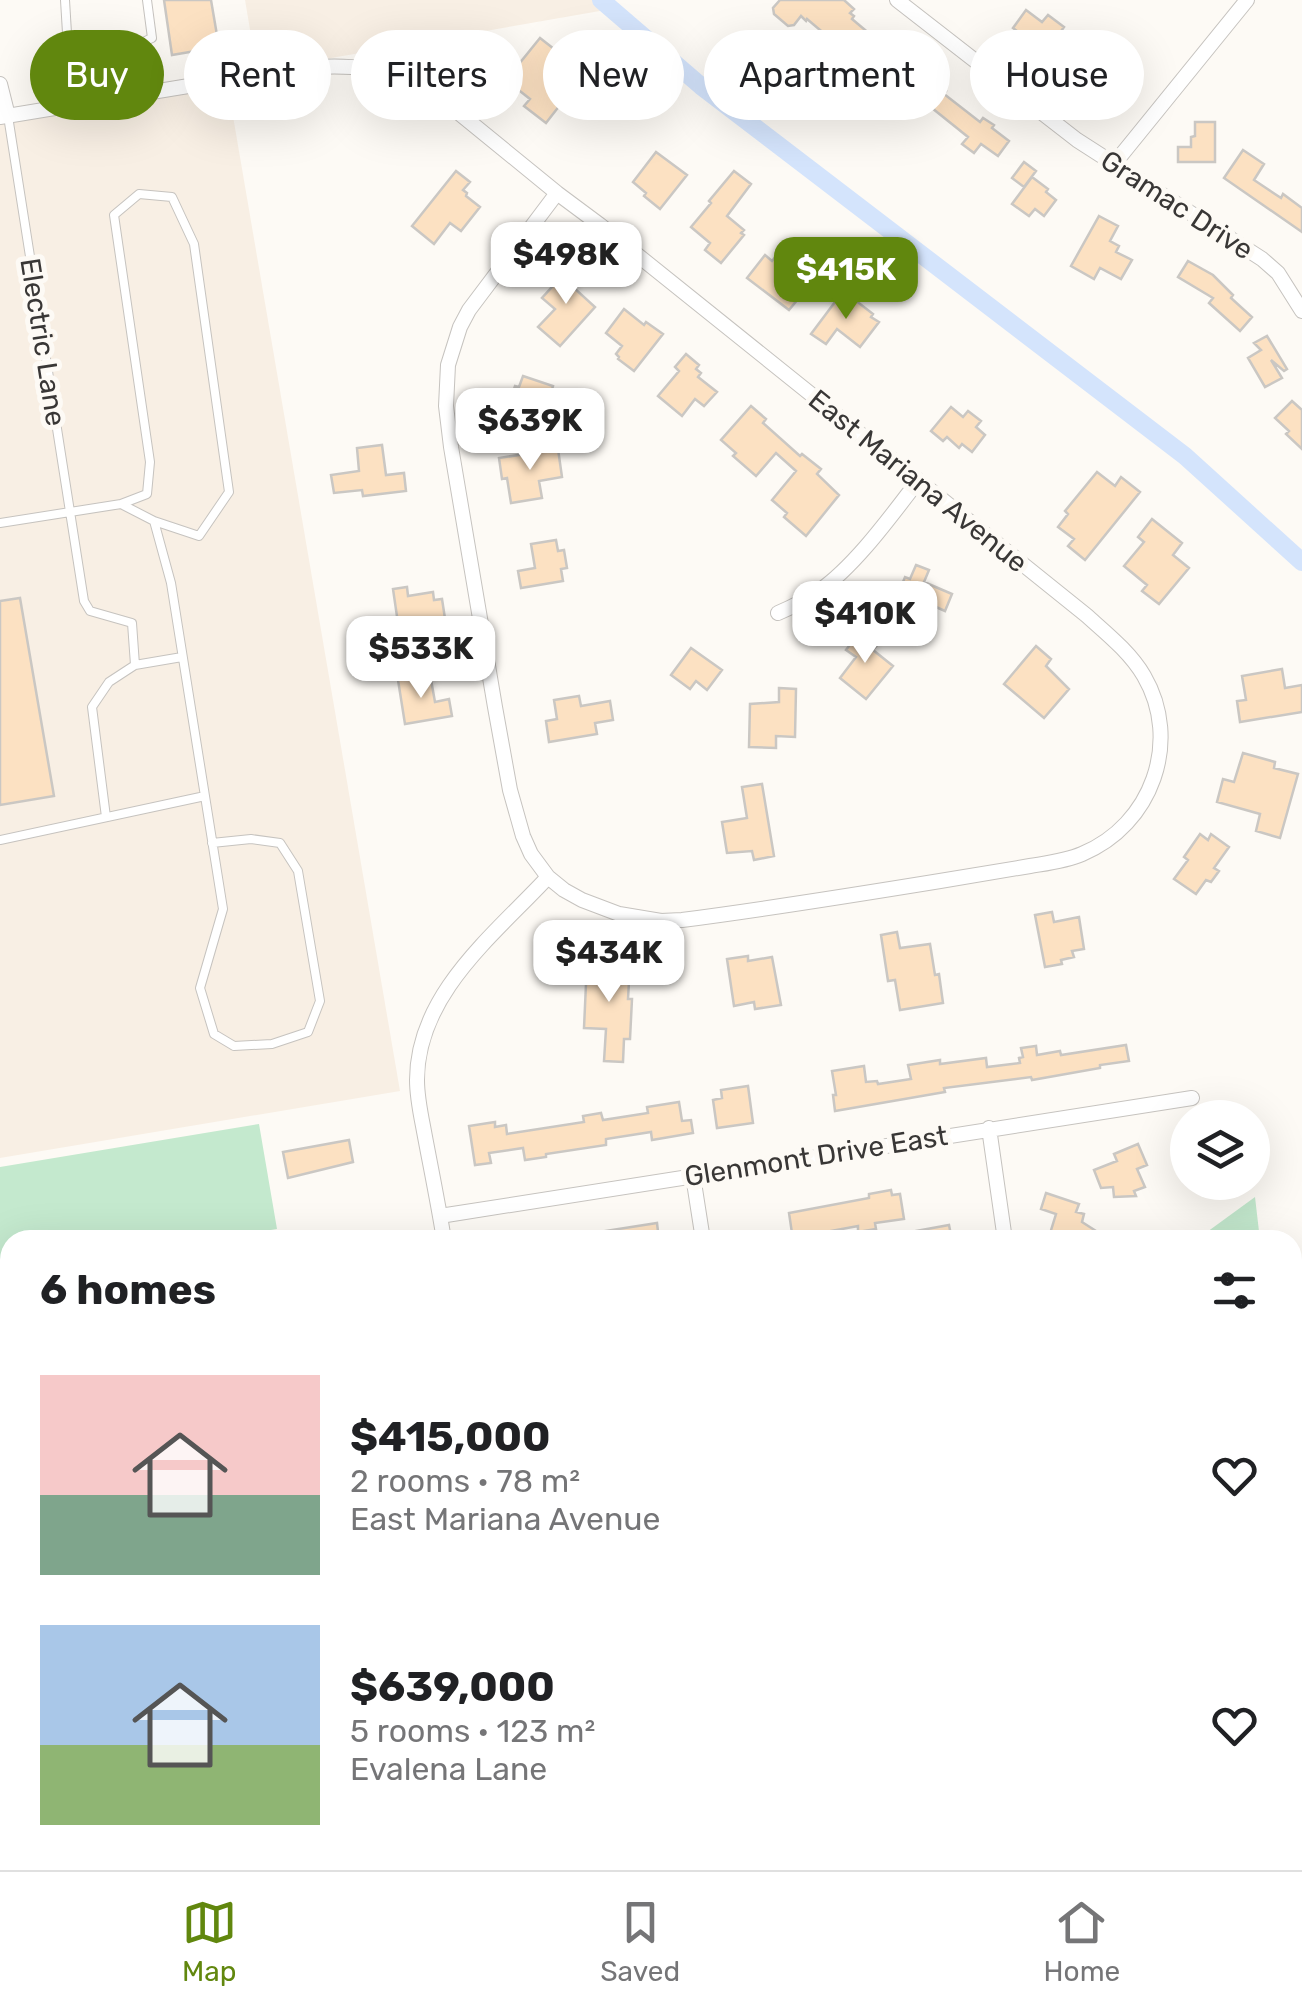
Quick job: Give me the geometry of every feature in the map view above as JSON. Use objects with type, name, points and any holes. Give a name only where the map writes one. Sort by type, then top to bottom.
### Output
[{"type":"street","name":"Gramac Drive","points":[[897,0],[1077,140],[1262,259],[1278,274],[1302,311]]},
{"type":"street","points":[[1114,164],[1247,0]]},
{"type":"street","name":"East Mariana Avenue","points":[[4,117],[285,70],[351,65],[390,72],[426,88],[1086,615],[1131,658],[1143,674],[1158,710],[1158,767],[1152,786],[1132,819],[1102,844],[1064,860],[682,920],[620,914],[582,900],[548,878]]},
{"type":"street","name":"Electric Lane","points":[[0,84],[4,117]]},
{"type":"street","points":[[442,1230],[417,1092],[424,1033],[438,1001],[457,973],[548,878],[530,854],[510,790],[450,447],[446,386],[453,346],[469,310],[556,193]]},
{"type":"street","points":[[778,613],[834,580],[918,481]]},
{"type":"street","name":"Glenmont Drive East","points":[[440,1216],[1192,1098]]},
{"type":"street","points":[[988,1128],[1003,1230]]},
{"type":"street","points":[[693,1176],[701,1230]]},
{"type":"lane","points":[[65,0],[67,33],[78,45],[141,43],[152,38],[147,0]]},
{"type":"lane","name":"Electric Lane","points":[[4,117],[84,601],[90,612],[132,623],[135,665]]},
{"type":"lane","points":[[0,523],[121,504],[147,494],[150,462],[114,215],[139,194],[172,197],[194,244],[230,492],[199,536],[154,521],[121,504]]},
{"type":"lane","points":[[154,521],[171,583],[182,657],[205,796],[212,843],[223,909],[200,988],[214,1034],[234,1046],[272,1044],[308,1032],[320,1001],[298,870],[280,843],[251,839],[212,843]]},
{"type":"lane","points":[[106,817],[92,707],[109,682],[135,665],[182,657]]},
{"type":"lane","points":[[0,840],[205,796]]},
{"type":"shaded area","points":[[245,0],[607,0],[617,8],[491,30],[351,30],[351,55],[331,58],[331,30],[250,30]]},
{"type":"shaded area","points":[[184,94],[184,120],[234,120],[400,1091],[0,1158],[0,124],[30,119],[164,120],[164,97]]},
{"type":"green space","points":[[259,1124],[277,1229],[0,1230],[0,1167]]},
{"type":"green space","points":[[1255,1200],[1259,1230],[1210,1230]]},
{"type":"building","points":[[164,0],[211,0],[216,30],[184,30],[184,53],[172,55]]},
{"type":"building","points":[[780,0],[844,0],[854,9],[850,13],[852,19],[865,30],[820,30],[801,16],[788,26],[774,14],[773,8]]},
{"type":"building","points":[[1026,10],[1042,22],[1048,15],[1064,27],[1062,30],[1013,28]]},
{"type":"building","points":[[540,38],[543,40],[546,123],[524,106],[530,99],[523,93],[523,59]]},
{"type":"building","points":[[950,99],[970,114],[970,120],[986,120],[1009,141],[998,156],[981,144],[974,153],[962,144],[968,137],[947,120],[950,120]]},
{"type":"building","points":[[1195,122],[1215,122],[1215,162],[1178,162],[1178,147],[1191,147]]},
{"type":"building","points":[[1243,150],[1264,164],[1254,180],[1302,208],[1302,232],[1224,178]]},
{"type":"building","points":[[656,152],[687,175],[660,209],[633,182]]},
{"type":"building","points":[[1024,162],[1036,171],[1024,187],[1012,178]]},
{"type":"building","points":[[456,171],[470,182],[463,190],[466,196],[480,207],[461,231],[450,223],[434,244],[412,226]]},
{"type":"building","points":[[734,171],[751,184],[727,216],[744,230],[744,235],[721,263],[705,250],[710,243],[691,227]]},
{"type":"building","points":[[1032,177],[1056,200],[1044,216],[1035,209],[1029,216],[1012,204]]},
{"type":"building","points":[[1099,216],[1118,226],[1110,241],[1119,246],[1116,252],[1132,260],[1121,279],[1100,268],[1094,279],[1071,266]]},
{"type":"building","points":[[765,255],[772,261],[777,255],[812,282],[789,310],[747,278]]},
{"type":"building","points":[[1188,261],[1213,275],[1252,317],[1240,331],[1209,303],[1213,298],[1178,277]]},
{"type":"building","points":[[572,265],[585,276],[574,288],[595,307],[560,346],[538,327],[555,309],[542,298]]},
{"type":"building","points":[[841,294],[852,302],[855,300],[879,322],[860,347],[837,329],[826,344],[811,334]]},
{"type":"building","points":[[624,309],[663,334],[634,371],[618,359],[616,354],[622,346],[606,333]]},
{"type":"building","points":[[1267,336],[1287,369],[1284,371],[1271,360],[1282,378],[1265,387],[1248,358],[1261,350],[1254,343]]},
{"type":"building","points":[[686,354],[699,365],[698,377],[717,392],[704,406],[695,399],[682,416],[658,396],[679,371],[675,367]]},
{"type":"building","points":[[523,376],[553,386],[539,431],[492,416],[497,400],[509,404]]},
{"type":"building","points":[[1292,401],[1302,410],[1302,449],[1275,418]]},
{"type":"building","points":[[751,406],[766,419],[763,423],[821,469],[817,474],[839,495],[806,536],[772,500],[796,471],[776,453],[756,476],[721,440]]},
{"type":"building","points":[[951,407],[963,417],[968,411],[981,421],[976,427],[985,435],[972,452],[962,444],[959,448],[947,437],[943,441],[931,431]]},
{"type":"building","points":[[382,445],[386,475],[404,473],[406,491],[363,496],[362,490],[334,493],[331,475],[359,471],[357,448]]},
{"type":"building","points":[[558,449],[562,477],[539,481],[542,498],[511,503],[499,458]]},
{"type":"building","points":[[1097,472],[1115,486],[1121,477],[1140,492],[1085,560],[1068,546],[1074,539],[1058,527],[1068,514],[1065,511]]},
{"type":"building","points":[[1152,519],[1182,543],[1173,555],[1189,568],[1159,604],[1142,591],[1147,585],[1124,566],[1144,542],[1138,537]]},
{"type":"building","points":[[556,540],[558,551],[564,550],[567,568],[561,569],[563,581],[521,588],[518,571],[535,568],[531,544]]},
{"type":"building","points":[[916,565],[929,570],[924,582],[952,594],[945,611],[927,603],[915,630],[888,618],[905,577],[910,579]]},
{"type":"building","points":[[407,587],[408,596],[433,592],[434,600],[442,599],[446,625],[400,637],[393,589]]},
{"type":"building","points":[[20,598],[54,796],[0,805],[0,601]]},
{"type":"building","points":[[861,630],[878,644],[873,650],[893,666],[866,699],[840,678],[856,657],[846,650]]},
{"type":"building","points":[[1036,646],[1051,659],[1046,666],[1069,689],[1044,718],[1004,684]]},
{"type":"building","points":[[691,648],[722,670],[707,690],[696,681],[690,689],[671,675]]},
{"type":"building","points":[[1282,669],[1285,688],[1302,685],[1302,712],[1240,722],[1237,701],[1246,700],[1242,676]]},
{"type":"building","points":[[430,674],[435,702],[449,699],[452,716],[405,724],[398,680]]},
{"type":"building","points":[[779,688],[796,689],[795,737],[776,736],[776,748],[749,747],[750,704],[779,702]]},
{"type":"building","points":[[579,696],[581,706],[610,701],[613,720],[595,723],[597,734],[549,742],[546,721],[557,719],[554,700]]},
{"type":"building","points":[[1243,753],[1275,762],[1274,768],[1298,774],[1280,838],[1256,831],[1260,814],[1217,802],[1223,779],[1234,782]]},
{"type":"building","points":[[762,784],[774,856],[754,860],[752,851],[727,853],[722,822],[747,818],[742,787]]},
{"type":"building","points":[[1200,834],[1208,840],[1211,834],[1229,847],[1214,868],[1219,871],[1196,894],[1174,879]]},
{"type":"building","points":[[1052,912],[1054,922],[1079,917],[1084,949],[1072,951],[1074,957],[1061,960],[1062,964],[1045,967],[1035,915]]},
{"type":"building","points":[[897,932],[900,948],[930,944],[943,1003],[900,1010],[895,980],[888,981],[881,935]]},
{"type":"building","points":[[748,956],[748,961],[772,957],[781,1005],[755,1009],[754,1002],[734,1006],[727,959]]},
{"type":"building","points":[[587,962],[630,964],[630,1039],[624,1039],[623,1062],[604,1061],[606,1029],[584,1028]]},
{"type":"building","points":[[1126,1045],[1129,1061],[1100,1068],[1032,1080],[1031,1077],[944,1088],[945,1092],[835,1111],[832,1071],[864,1066],[866,1082],[878,1084],[911,1079],[908,1065],[986,1058],[987,1067],[1020,1063],[1021,1048],[1036,1046],[1037,1055],[1060,1051],[1061,1055]]},
{"type":"building","points":[[748,1086],[753,1123],[717,1128],[713,1100],[722,1098],[721,1090]]},
{"type":"building","points":[[679,1102],[682,1121],[691,1120],[693,1133],[652,1140],[651,1132],[606,1139],[606,1145],[525,1160],[523,1148],[489,1153],[491,1163],[475,1165],[469,1126],[495,1122],[495,1127],[506,1125],[507,1134],[584,1122],[583,1116],[601,1113],[603,1120],[648,1113],[647,1107]]},
{"type":"building","points":[[349,1140],[353,1162],[288,1178],[283,1152]]},
{"type":"building","points":[[1138,1144],[1147,1165],[1137,1169],[1145,1187],[1134,1191],[1136,1196],[1114,1197],[1113,1187],[1101,1188],[1094,1170],[1117,1161],[1114,1154]]},
{"type":"building","points":[[891,1190],[892,1195],[900,1194],[904,1219],[875,1223],[876,1229],[870,1230],[858,1230],[858,1226],[792,1230],[789,1213],[869,1198],[869,1194]]},
{"type":"building","points":[[1046,1193],[1079,1204],[1076,1212],[1084,1214],[1082,1222],[1094,1230],[1051,1230],[1056,1214],[1041,1209]]},
{"type":"building","points":[[657,1223],[658,1230],[612,1230]]},
{"type":"building","points":[[949,1225],[950,1230],[922,1230]]},
{"type":"waterway","points":[[601,0],[701,86],[1185,456],[1302,562]]}]
